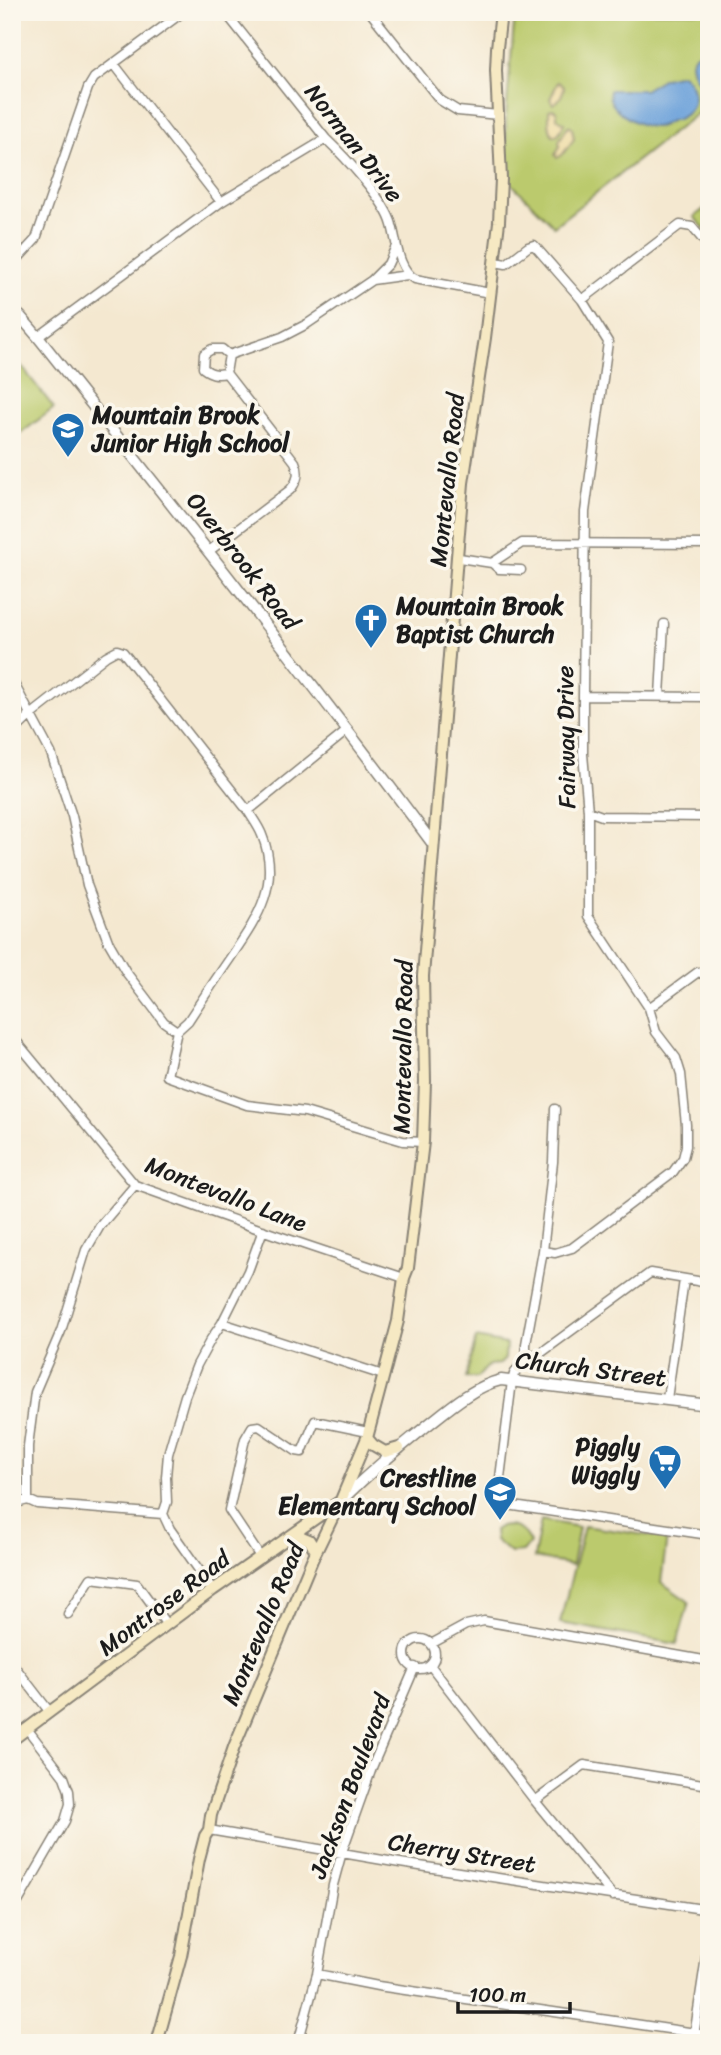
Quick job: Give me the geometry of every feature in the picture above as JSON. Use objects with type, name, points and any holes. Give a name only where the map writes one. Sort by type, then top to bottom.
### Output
[{"type":"main road","name":"Montevallo Road","points":[[156,2043],[181,1956],[199,1859],[211,1815],[234,1747],[368,1435],[398,1321],[408,1268],[423,1142],[423,976],[463,483],[495,262],[501,179],[497,48],[501,12]]},
{"type":"main road","points":[[368,1435],[373,1445],[385,1452],[399,1448]]},
{"type":"main road","name":"Montrose Road","points":[[12,1740],[213,1590],[341,1500]]},
{"type":"main road","points":[[294,1534],[309,1540],[316,1551]]},
{"type":"street","points":[[12,265],[36,239],[88,88],[94,78],[183,12]]},
{"type":"street","name":"Norman Drive","points":[[225,12],[326,139],[376,196],[392,222],[396,247],[408,275]]},
{"type":"street","points":[[370,12],[440,100],[458,111],[498,115]]},
{"type":"street","points":[[114,64],[221,202]]},
{"type":"street","points":[[38,337],[221,202],[326,139]]},
{"type":"street","points":[[582,300],[680,225],[692,227],[709,247]]},
{"type":"street","name":"Fairway Drive","points":[[495,262],[506,264],[528,247],[534,246],[582,300],[608,342],[585,512],[583,754],[588,811],[588,916],[649,1008],[656,1032],[676,1058],[681,1074],[686,1125],[682,1158],[673,1172],[572,1248],[555,1253],[543,1251]]},
{"type":"street","points":[[229,355],[282,337],[307,324],[372,280],[388,264],[396,247]]},
{"type":"street","points":[[372,280],[408,275],[415,279],[490,293]]},
{"type":"street","points":[[12,305],[16,315]]},
{"type":"street","name":"Overbrook Road","points":[[16,315],[38,337],[209,551],[433,844]]},
{"type":"street","points":[[226,373],[208,372],[203,368],[204,354],[212,349],[222,349],[229,355]]},
{"type":"street","points":[[209,551],[290,490],[299,470],[226,373],[229,355]]},
{"type":"street","points":[[492,563],[522,543],[709,544]]},
{"type":"street","points":[[459,558],[492,563],[499,569],[521,570]]},
{"type":"street","points":[[660,696],[664,624]]},
{"type":"street","points":[[12,733],[106,656],[117,650],[123,652],[248,811],[262,835],[268,861],[269,881],[264,902],[249,930],[188,1021],[177,1031],[167,1076],[247,1105],[305,1112],[403,1141],[423,1142]]},
{"type":"street","points":[[12,680],[51,753],[72,816],[87,885],[108,942],[164,1022],[177,1031]]},
{"type":"street","points":[[583,696],[709,696]]},
{"type":"street","points":[[248,811],[348,730]]},
{"type":"street","points":[[588,811],[602,816],[709,817]]},
{"type":"street","points":[[649,1008],[698,972],[709,976]]},
{"type":"street","name":"Montevallo Lane","points":[[12,1036],[135,1185],[404,1278]]},
{"type":"street","points":[[555,1109],[553,1161],[543,1251],[526,1356],[512,1381],[497,1502],[709,1535]]},
{"type":"street","points":[[28,1500],[28,1446],[35,1392],[61,1331],[86,1250],[100,1226],[135,1185]]},
{"type":"street","points":[[213,1590],[170,1529],[163,1514],[167,1502],[168,1454],[197,1365],[248,1271],[263,1230]]},
{"type":"street","points":[[526,1356],[538,1355],[650,1272],[709,1283]]},
{"type":"street","points":[[667,1399],[684,1280]]},
{"type":"street","points":[[222,1323],[383,1376]]},
{"type":"street","name":"Church Street","points":[[341,1500],[370,1471],[449,1408],[489,1383],[512,1381],[709,1405]]},
{"type":"street","points":[[261,1558],[229,1510],[245,1439],[252,1427],[258,1426],[296,1451],[302,1452],[315,1421],[368,1435]]},
{"type":"street","points":[[12,1504],[28,1500],[37,1504],[163,1514]]},
{"type":"street","points":[[68,1614],[91,1578],[137,1584],[167,1625]]},
{"type":"street","name":"Jackson Boulevard","points":[[298,2043],[317,1974],[332,1885],[342,1852],[373,1765],[415,1667],[406,1657],[410,1643],[419,1639],[431,1644],[466,1625],[484,1621],[709,1661]]},
{"type":"street","points":[[415,1667],[429,1665],[435,1653],[431,1644]]},
{"type":"street","points":[[12,1663],[50,1711]]},
{"type":"street","points":[[429,1665],[613,1896]]},
{"type":"street","points":[[18,1902],[65,1821],[70,1804],[64,1777],[27,1730]]},
{"type":"street","points":[[535,1801],[584,1765],[709,1785]]},
{"type":"street","name":"Cherry Street","points":[[209,1830],[400,1863],[709,1910]]},
{"type":"street","points":[[693,2043],[709,1937]]},
{"type":"street","points":[[317,1974],[391,1988],[709,2035]]},
{"type":"green space","points":[[515,12],[709,12],[709,116],[703,109],[554,226],[506,178],[506,116]]},
{"type":"green space","points":[[709,205],[709,234],[694,217]]},
{"type":"green space","points":[[15,358],[54,408],[12,440],[12,360]]},
{"type":"green space","points":[[476,1338],[506,1344],[505,1359],[500,1364],[489,1365],[477,1378],[466,1378]]},
{"type":"green space","points":[[541,1520],[579,1527],[572,1565],[534,1558]]},
{"type":"green space","points":[[507,1526],[518,1529],[528,1539],[530,1543],[523,1552],[510,1553],[495,1540],[494,1530]]},
{"type":"green space","points":[[584,1526],[667,1538],[661,1582],[689,1602],[677,1644],[560,1623]]},
{"type":"sand","points":[[558,82],[564,88],[559,99],[553,104],[550,99]]},
{"type":"sand","points":[[549,110],[557,112],[557,118],[564,123],[559,133],[554,136],[549,121]]},
{"type":"sand","points":[[568,126],[572,128],[574,139],[557,158],[555,155],[560,146],[559,141]]},
{"type":"water","points":[[709,45],[709,90],[696,79],[691,62],[695,55]]},
{"type":"water","points":[[682,74],[691,85],[694,97],[690,109],[678,119],[661,126],[648,126],[624,116],[612,104],[610,90],[644,90],[664,78]]},
{"type":"place","name":"Mountain Brook Junior High School","points":[[68,459]]},
{"type":"place","name":"Mountain Brook Baptist Church","points":[[371,650]]},
{"type":"place","name":"Piggly Wiggly","points":[[665,1491]]},
{"type":"place","name":"Crestline Elementary School","points":[[500,1522]]}]
